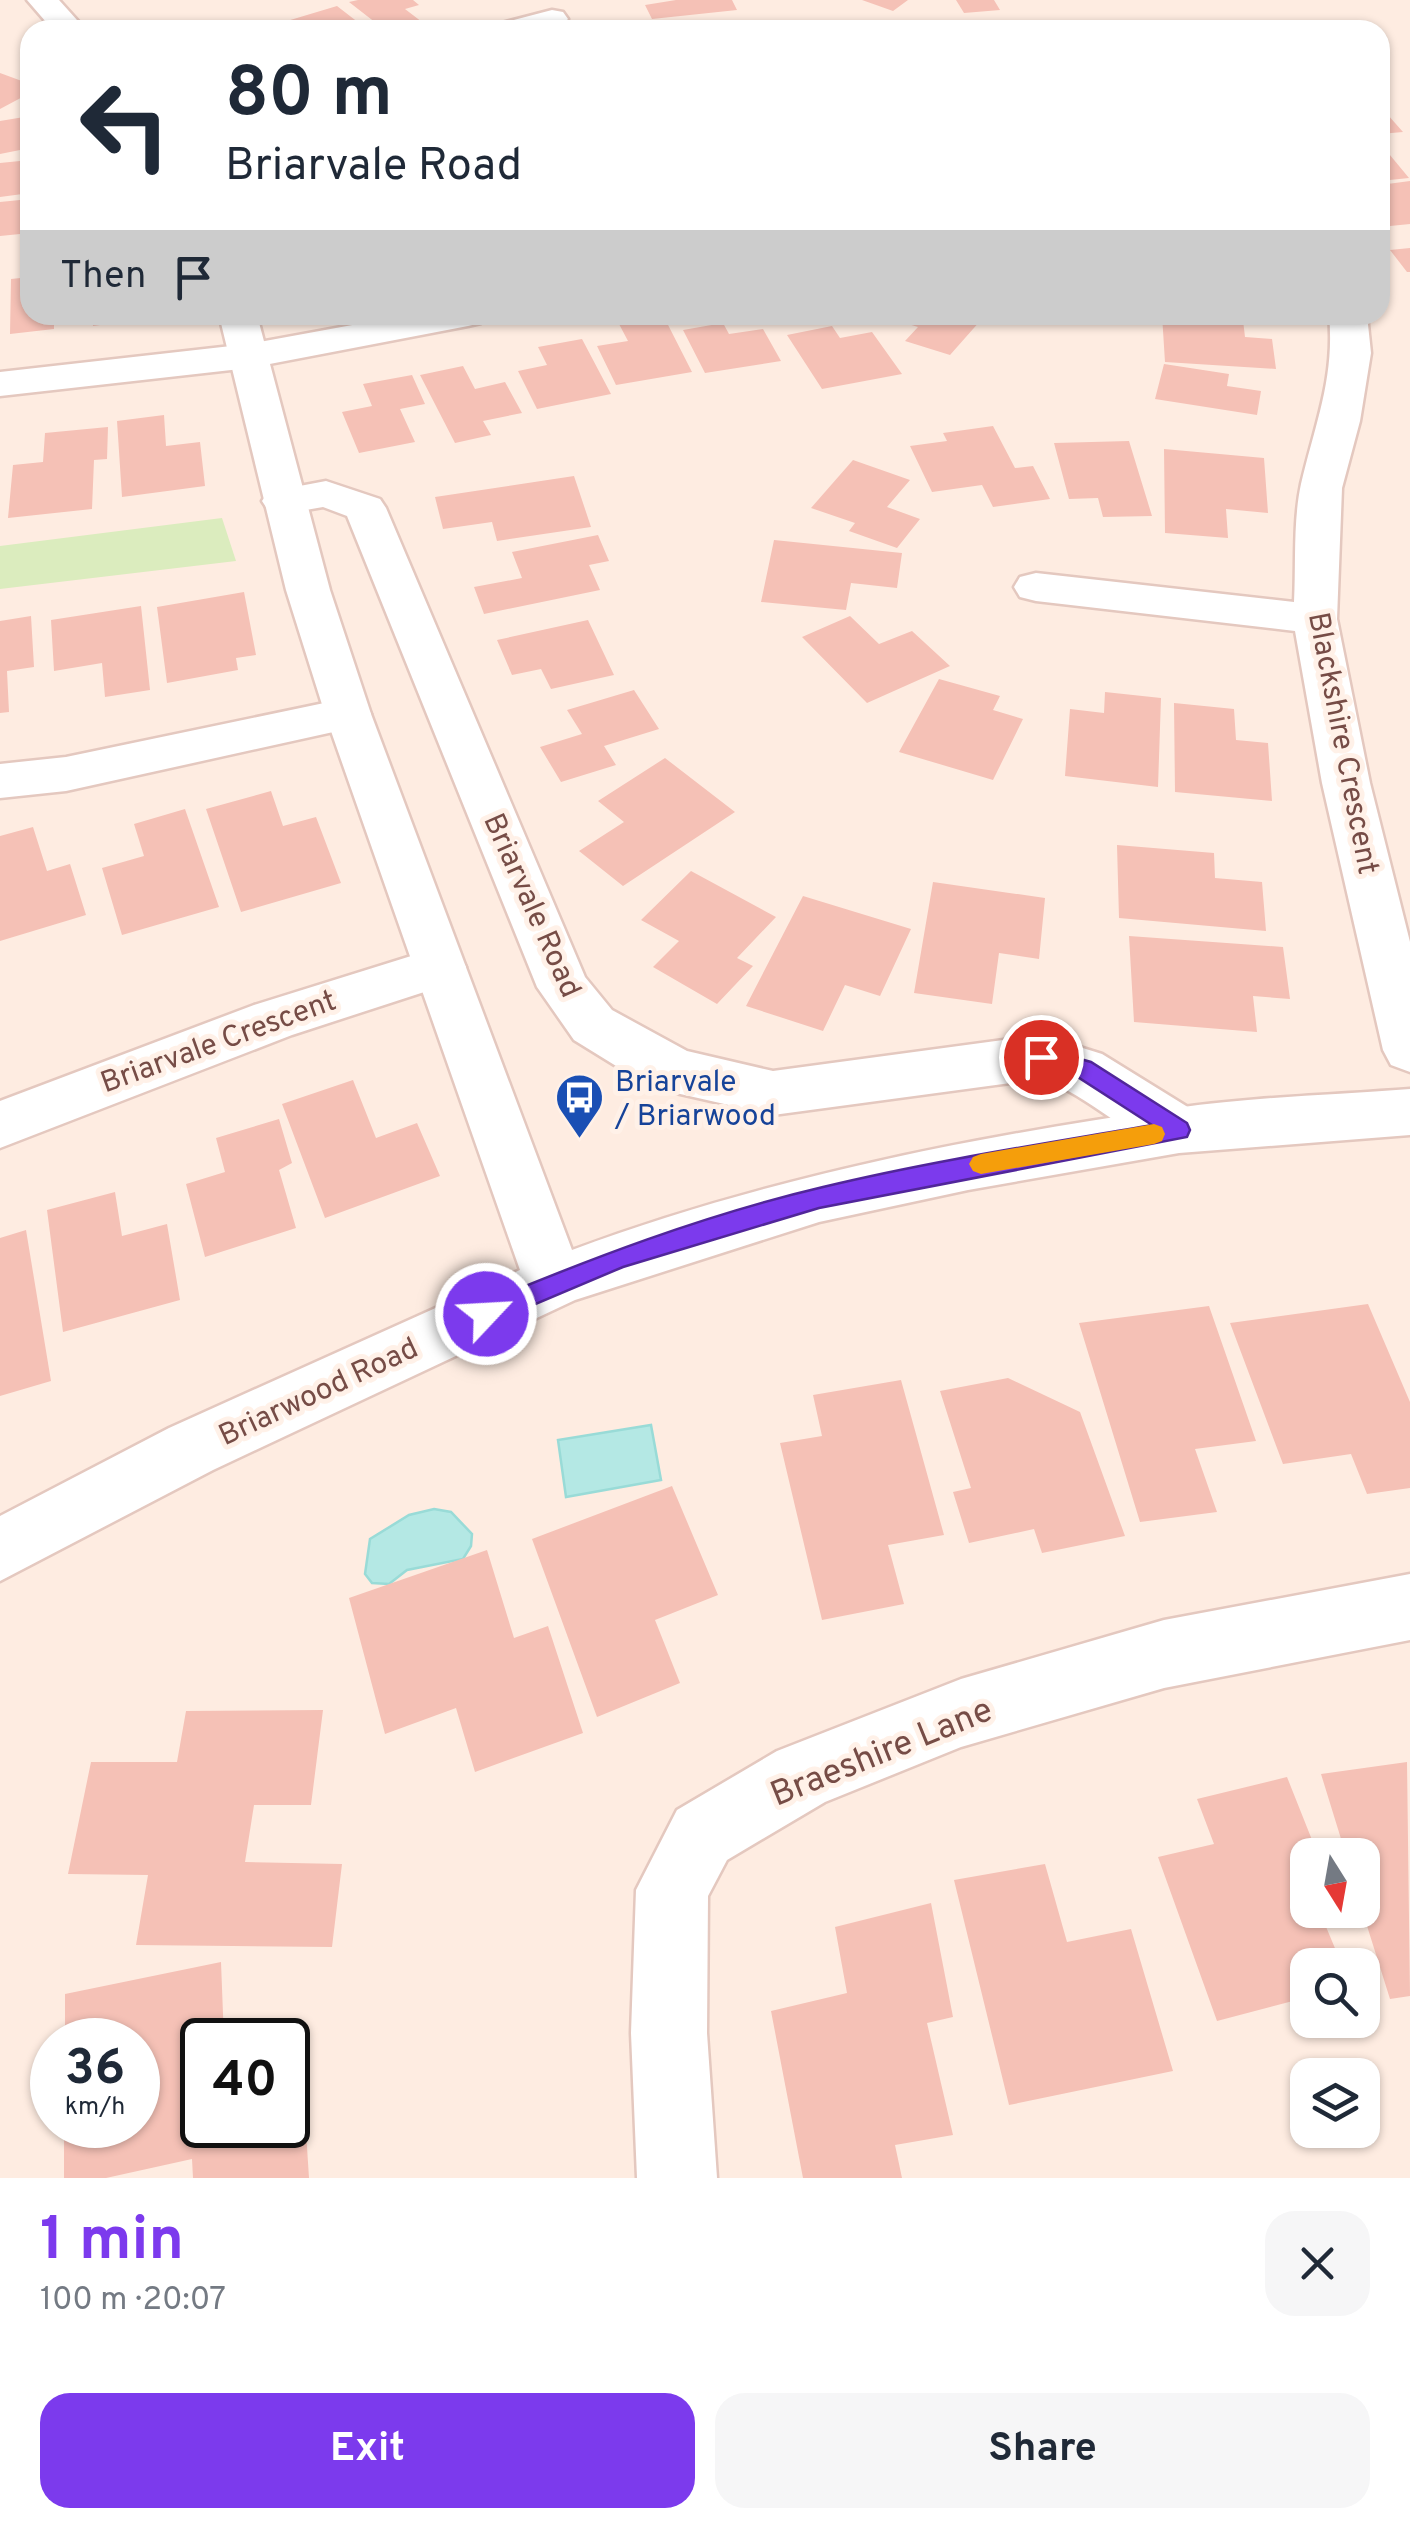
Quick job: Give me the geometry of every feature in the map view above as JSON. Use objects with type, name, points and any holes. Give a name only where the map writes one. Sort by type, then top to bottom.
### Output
[{"type":"street","points":[[42,0],[61,20]]},
{"type":"street","points":[[241,325],[283,501],[348,714],[554,1282]]},
{"type":"street","points":[[0,384],[250,356],[415,325]]},
{"type":"street","name":"Blackshire Crescent","points":[[1349,325],[1352,353],[1340,421],[1322,488],[1314,619],[1346,783],[1410,1050]]},
{"type":"street","name":"Briarvale Road","points":[[283,501],[326,494],[365,508],[563,987],[592,1025],[676,1071],[773,1093],[1041,1057],[1083,1068],[1178,1130]]},
{"type":"street","points":[[1036,586],[1314,619]]},
{"type":"street","points":[[0,781],[66,774],[348,714]]},
{"type":"street","name":"Briarvale Crescent","points":[[0,1125],[204,1043],[335,997],[440,967]]},
{"type":"street","name":"Briarwood Road","points":[[0,1550],[191,1449],[554,1282],[618,1258],[819,1198],[968,1166],[1178,1130],[1410,1112]]},
{"type":"street","name":"Braeshire Lane","points":[[677,2178],[669,2033],[672,1890],[702,1835],[802,1776],[961,1713],[1164,1654],[1410,1607]]},
{"type":"green space","points":[[222,518],[236,561],[0,589],[0,546]]},
{"type":"water","points":[[651,1425],[661,1480],[566,1497],[558,1440]]},
{"type":"water","points":[[434,1509],[451,1512],[472,1534],[471,1546],[463,1559],[407,1570],[389,1584],[372,1583],[365,1574],[370,1539],[409,1515]]},
{"type":"building","points":[[413,0],[419,5],[405,9],[419,20],[372,20],[349,2]]},
{"type":"building","points":[[676,0],[732,0],[737,10],[652,19],[645,5]]},
{"type":"building","points":[[862,0],[908,0],[893,11]]},
{"type":"building","points":[[956,0],[994,0],[1000,10],[964,13]]},
{"type":"building","points":[[337,6],[355,20],[290,20]]},
{"type":"building","points":[[0,73],[20,80],[20,98],[0,109]]},
{"type":"building","points":[[1390,117],[1403,132],[1390,133]]},
{"type":"building","points":[[20,118],[20,150],[0,154],[0,121]]},
{"type":"building","points":[[1390,155],[1409,178],[1390,180]]},
{"type":"building","points":[[20,161],[20,194],[0,197],[0,163]]},
{"type":"building","points":[[1410,181],[1410,224],[1390,226],[1390,184]]},
{"type":"building","points":[[20,200],[20,234],[0,236],[0,202]]},
{"type":"building","points":[[1410,248],[1410,272],[1407,272],[1390,250]]},
{"type":"building","points":[[20,278],[20,325],[54,325],[54,329],[10,334],[11,279]]},
{"type":"building","points":[[620,325],[668,325],[692,372],[616,385],[597,346],[628,341]]},
{"type":"building","points":[[712,325],[724,325],[729,334],[763,329],[781,361],[705,373],[683,330]]},
{"type":"building","points":[[912,325],[977,325],[950,355],[905,341],[918,327]]},
{"type":"building","points":[[1163,325],[1244,325],[1245,337],[1272,339],[1276,369],[1165,362]]},
{"type":"building","points":[[832,326],[840,338],[872,332],[902,374],[822,389],[787,335]]},
{"type":"building","points":[[582,339],[611,394],[537,409],[518,371],[547,365],[538,347]]},
{"type":"building","points":[[1164,364],[1229,374],[1227,386],[1261,391],[1257,415],[1155,399]]},
{"type":"building","points":[[463,366],[475,389],[505,382],[522,413],[483,421],[491,435],[455,443],[420,375]]},
{"type":"building","points":[[412,375],[425,404],[400,409],[415,442],[359,453],[342,412],[372,406],[363,384]]},
{"type":"building","points":[[164,415],[166,446],[200,442],[205,486],[122,497],[117,421]]},
{"type":"building","points":[[993,426],[1015,468],[1033,466],[1050,499],[993,507],[982,485],[932,492],[910,446],[947,441],[943,433]]},
{"type":"building","points":[[108,427],[107,459],[94,460],[92,509],[8,518],[13,465],[43,462],[45,433]]},
{"type":"building","points":[[1129,441],[1152,516],[1103,517],[1098,498],[1069,499],[1054,443]]},
{"type":"building","points":[[1164,449],[1264,458],[1268,513],[1226,509],[1228,538],[1165,533]]},
{"type":"building","points":[[853,460],[910,480],[887,507],[920,519],[897,548],[849,531],[855,523],[811,508]]},
{"type":"building","points":[[574,476],[591,527],[497,541],[492,522],[443,529],[435,497]]},
{"type":"building","points":[[598,535],[609,561],[589,565],[600,590],[484,614],[474,587],[522,578],[512,552]]},
{"type":"building","points":[[774,540],[902,553],[897,588],[851,583],[846,610],[761,602]]},
{"type":"building","points":[[244,592],[256,655],[236,658],[238,670],[167,683],[157,607]]},
{"type":"building","points":[[141,606],[150,690],[105,697],[102,663],[54,671],[51,620]]},
{"type":"building","points":[[31,616],[34,667],[7,671],[9,712],[0,713],[0,621]]},
{"type":"building","points":[[850,616],[879,644],[912,631],[950,666],[867,703],[802,637]]},
{"type":"building","points":[[588,620],[614,675],[551,689],[541,669],[512,675],[497,640]]},
{"type":"building","points":[[939,679],[1000,696],[993,710],[1023,719],[993,780],[899,752]]},
{"type":"building","points":[[634,690],[659,729],[604,746],[616,765],[561,782],[540,747],[582,734],[567,710]]},
{"type":"building","points":[[1105,692],[1161,698],[1158,787],[1065,776],[1070,709],[1104,713]]},
{"type":"building","points":[[1174,703],[1234,709],[1236,740],[1268,743],[1272,801],[1175,792]]},
{"type":"building","points":[[665,758],[735,812],[623,886],[579,851],[624,822],[598,801]]},
{"type":"building","points":[[271,791],[283,826],[316,817],[341,883],[241,912],[206,809]]},
{"type":"building","points":[[185,809],[219,907],[122,935],[102,868],[144,856],[134,824]]},
{"type":"building","points":[[33,827],[47,871],[70,864],[86,915],[0,941],[0,836]]},
{"type":"building","points":[[1117,845],[1214,853],[1215,878],[1262,882],[1266,931],[1119,918]]},
{"type":"building","points":[[691,871],[776,917],[737,958],[753,966],[717,1004],[653,967],[679,941],[641,920]]},
{"type":"building","points":[[933,882],[1045,898],[1039,959],[999,953],[992,1004],[914,993]]},
{"type":"building","points":[[803,896],[911,929],[880,996],[845,985],[823,1031],[746,1006]]},
{"type":"building","points":[[1129,936],[1283,947],[1290,999],[1253,996],[1257,1032],[1134,1022]]},
{"type":"building","points":[[353,1080],[376,1138],[417,1123],[440,1176],[325,1218],[282,1104]]},
{"type":"building","points":[[279,1119],[292,1163],[279,1170],[296,1228],[205,1257],[186,1184],[225,1172],[216,1138]]},
{"type":"building","points":[[115,1192],[122,1236],[167,1224],[180,1300],[63,1332],[47,1210]]},
{"type":"building","points":[[26,1230],[51,1381],[0,1396],[0,1238]]},
{"type":"building","points":[[1368,1304],[1410,1402],[1410,1488],[1367,1494],[1351,1454],[1283,1464],[1230,1323]]},
{"type":"building","points":[[1209,1306],[1256,1441],[1195,1449],[1217,1512],[1140,1522],[1079,1323]]},
{"type":"building","points":[[1008,1378],[1080,1412],[1125,1536],[1042,1553],[1034,1529],[969,1543],[953,1492],[971,1488],[940,1391]]},
{"type":"building","points":[[901,1380],[944,1535],[888,1545],[904,1604],[822,1620],[780,1443],[822,1436],[813,1395]]},
{"type":"building","points":[[672,1486],[718,1595],[655,1620],[680,1683],[597,1717],[532,1539]]},
{"type":"building","points":[[487,1550],[514,1638],[548,1626],[583,1733],[475,1772],[456,1708],[385,1734],[349,1598]]},
{"type":"building","points":[[323,1710],[311,1805],[254,1805],[245,1862],[342,1864],[332,1947],[136,1945],[148,1875],[68,1874],[91,1762],[177,1762],[186,1711]]},
{"type":"building","points":[[1407,1762],[1410,1996],[1390,1999],[1380,1967],[1380,1948],[1374,1948],[1368,1928],[1380,1928],[1380,1838],[1341,1838],[1321,1774]]},
{"type":"building","points":[[1287,1777],[1311,1838],[1290,1838],[1290,1928],[1327,1928],[1335,1948],[1290,1948],[1290,2002],[1217,2021],[1158,1857],[1214,1844],[1197,1799]]},
{"type":"building","points":[[1045,1864],[1067,1942],[1131,1929],[1173,2071],[1009,2105],[954,1880]]},
{"type":"building","points":[[931,1903],[953,2017],[927,2023],[953,2135],[895,2145],[902,2178],[803,2178],[771,2011],[847,1993],[835,1927]]},
{"type":"building","points":[[221,1962],[223,2018],[180,2018],[180,2148],[307,2148],[309,2178],[193,2178],[192,2159],[106,2178],[64,2178],[64,2148],[160,2148],[160,2018],[65,2018],[65,1994]]},
{"type":"slow traffic","points":[[981,1164],[1154,1134]]},
{"type":"place","name":"Briarvale / Briarwood","points":[[580,1140]]},
{"type":"route","points":[[486,1314],[618,1258],[819,1198],[968,1166],[1178,1130],[1083,1068],[1041,1057]]}]
